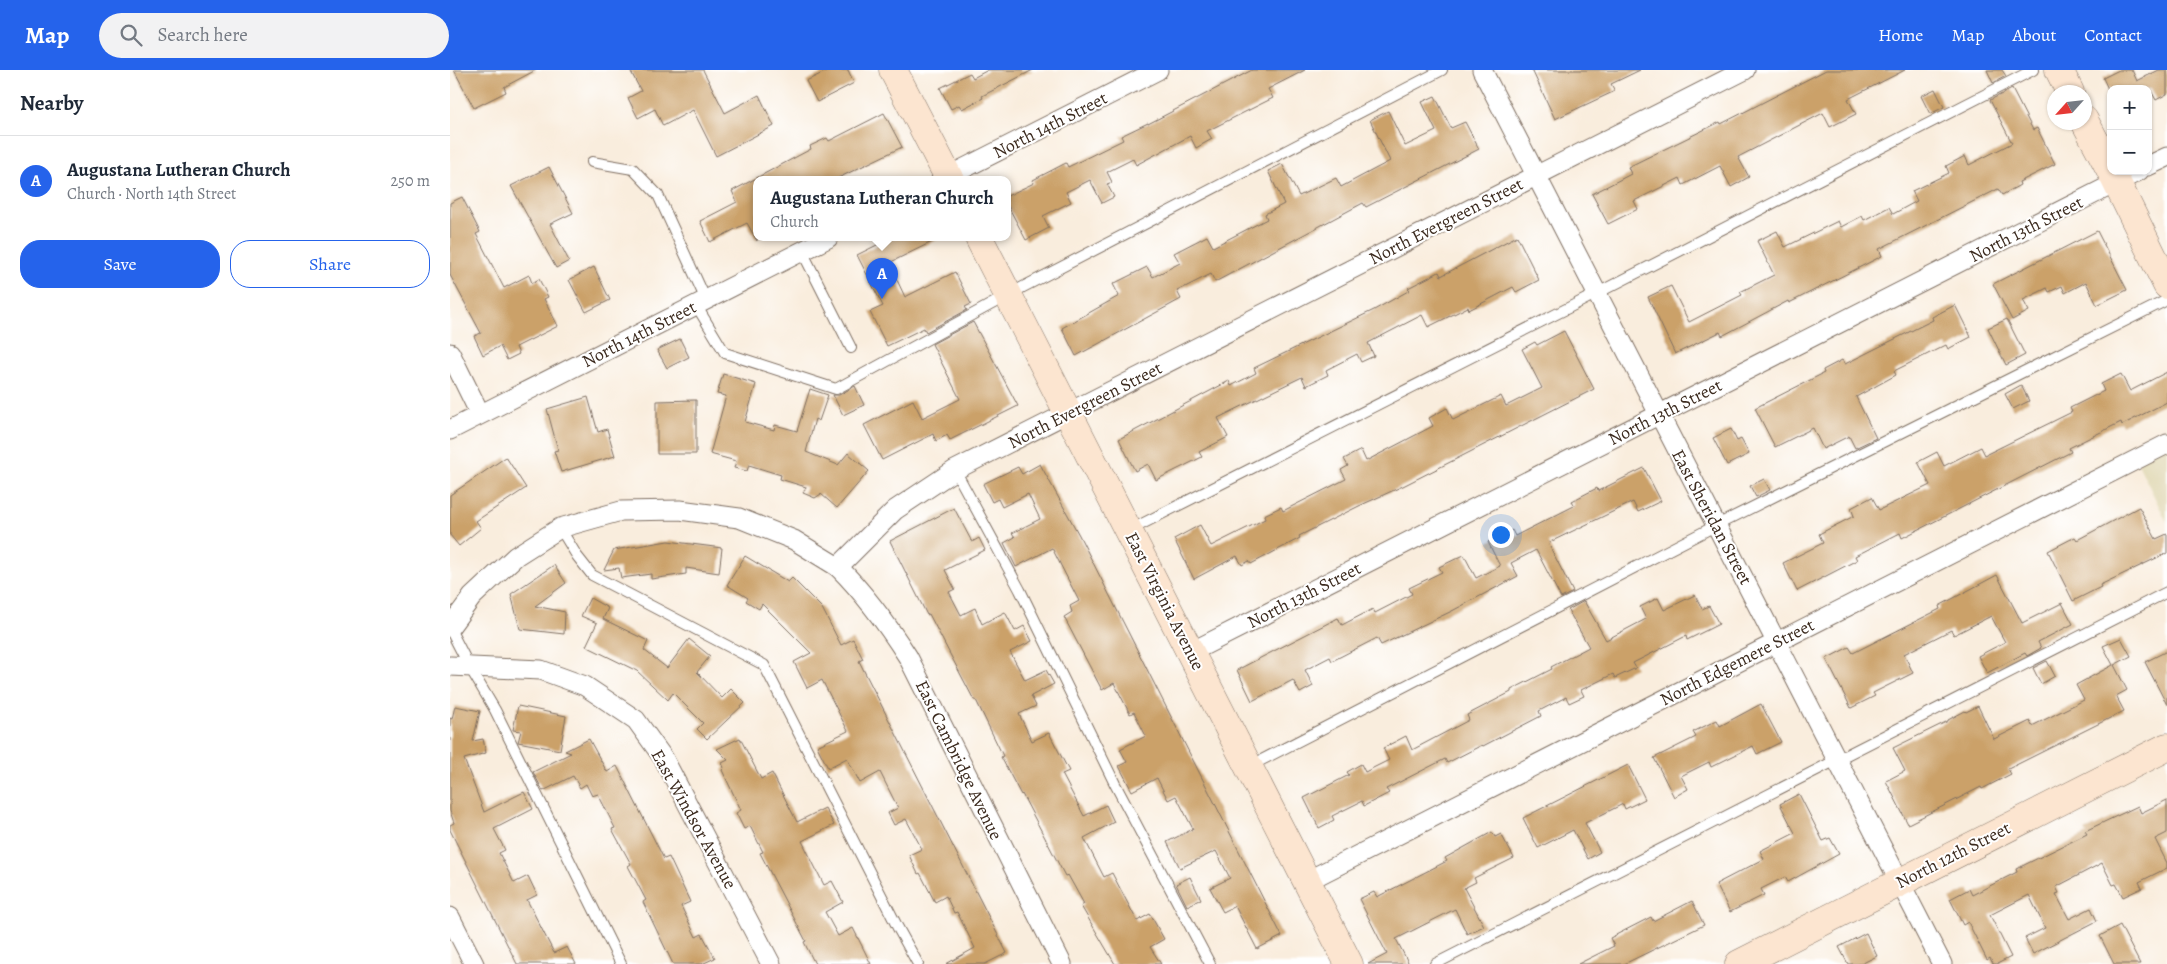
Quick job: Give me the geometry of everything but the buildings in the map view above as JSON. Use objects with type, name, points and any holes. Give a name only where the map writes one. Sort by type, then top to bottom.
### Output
[{"type":"street","points":[[893,70],[945,176]]},
{"type":"street","name":"North 14th Street","points":[[952,176],[1158,70]]},
{"type":"street","name":"East Sheridan Street","points":[[1482,70],[1777,642],[1835,760],[1942,964]]},
{"type":"street","name":"North Evergreen Street","points":[[838,567],[895,510],[955,470],[1745,70]]},
{"type":"street","points":[[2058,70],[2066,85]]},
{"type":"street","points":[[2090,130],[2107,155]]},
{"type":"street","points":[[2152,164],[2167,157]]},
{"type":"street","name":"North 13th Street","points":[[1191,652],[1659,416],[2117,175]]},
{"type":"street","points":[[2119,175],[2167,284]]},
{"type":"street","name":"North 14th Street","points":[[450,430],[822,241]]},
{"type":"street","name":"East Virginia Avenue","points":[[982,241],[1349,964]]},
{"type":"street","points":[[450,353],[480,414]]},
{"type":"street","name":"North Edgemere Street","points":[[1307,882],[2167,444]]},
{"type":"street","points":[[450,628],[472,597],[516,556],[560,528],[621,511],[680,510],[739,518],[794,540],[838,567]]},
{"type":"street","name":"East Cambridge Avenue","points":[[838,567],[862,591],[886,622],[908,657],[1062,964]]},
{"type":"street","name":"East Windsor Avenue","points":[[450,666],[540,670],[585,686],[636,720],[664,759],[771,964]]},
{"type":"street","name":"North 12th Street","points":[[1739,964],[2167,747]]},
{"type":"street","points":[[450,917],[474,964]]},
{"type":"lane","points":[[592,162],[633,169],[658,195],[701,302],[724,353],[836,389],[1009,295],[1442,70]]},
{"type":"lane","points":[[1129,530],[1597,294],[2034,70]]},
{"type":"lane","points":[[802,251],[851,348]]},
{"type":"lane","points":[[1249,766],[1717,525],[2167,300]]},
{"type":"lane","points":[[955,470],[1020,590],[1115,784],[1210,964]]},
{"type":"lane","points":[[560,528],[577,556],[592,574],[764,665],[918,964]]},
{"type":"lane","points":[[1435,964],[2167,592]]},
{"type":"lane","points":[[450,628],[469,666],[495,710],[621,964]]},
{"type":"shaded area","points":[[2167,444],[2167,522],[2136,460]]},
{"type":"place","name":"Augustana Lutheran Church","points":[[882,299]]}]
